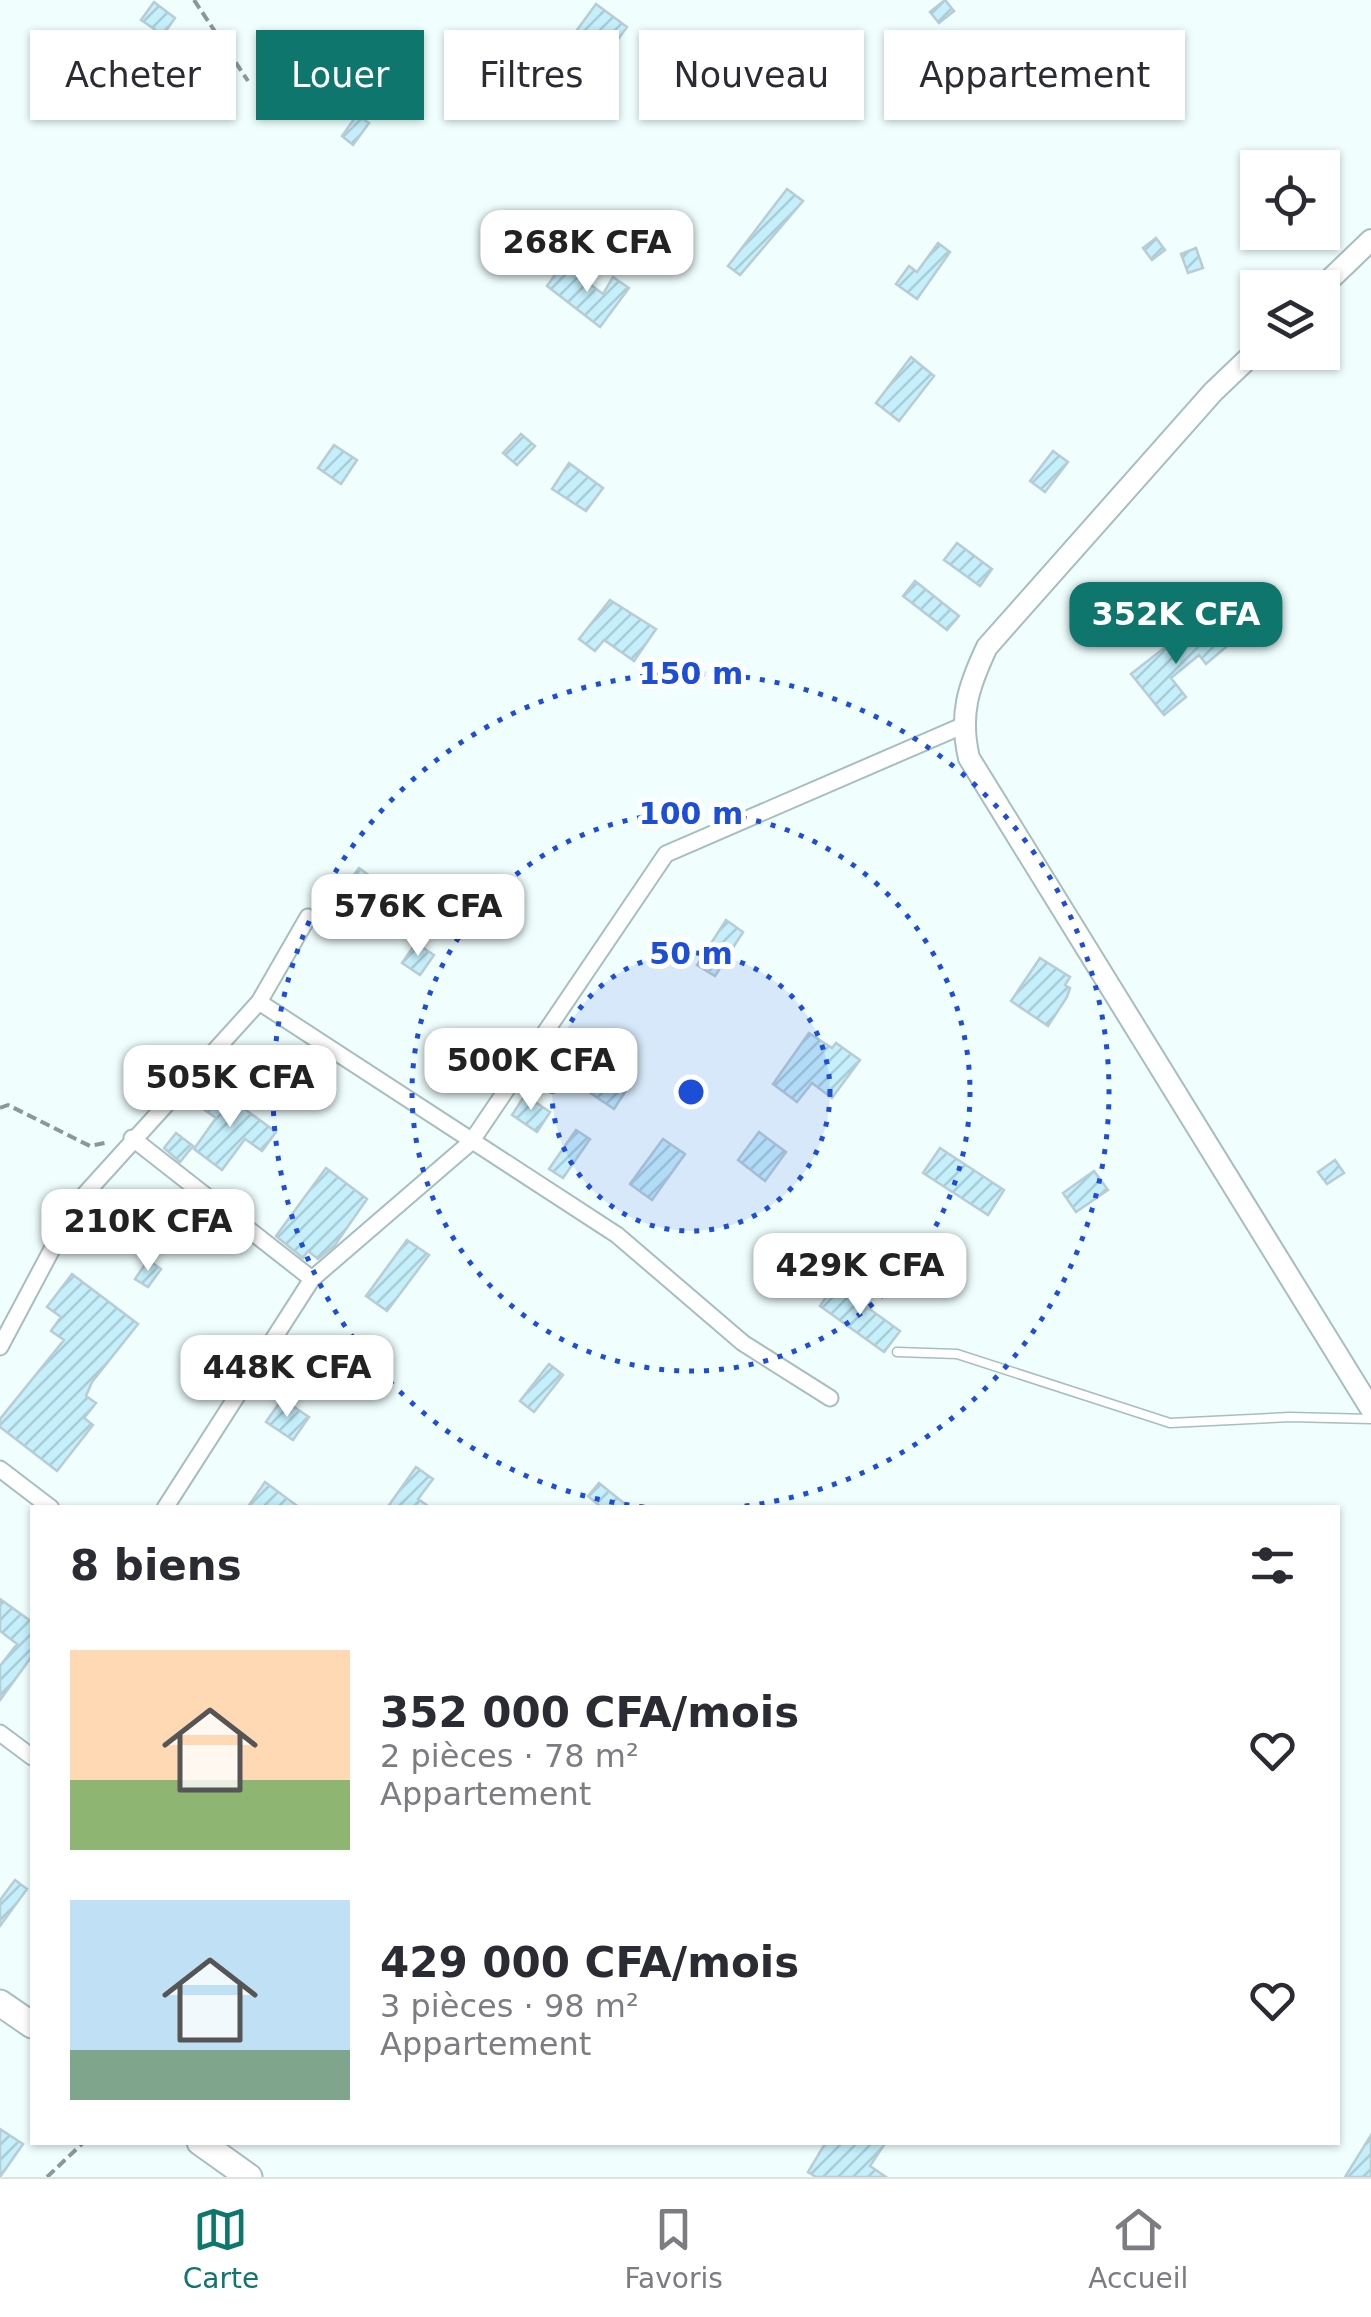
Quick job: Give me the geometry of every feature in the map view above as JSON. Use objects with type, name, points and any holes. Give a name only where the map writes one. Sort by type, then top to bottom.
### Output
[{"type":"highway","points":[[0,2002],[30,2024]]},
{"type":"highway","points":[[204,2145],[249,2177]]},
{"type":"street","points":[[1340,270],[1371,240]]},
{"type":"street","points":[[1240,368],[1112,504],[987,647],[968,688],[962,726],[970,758],[1371,1409]]},
{"type":"street","points":[[167,1505],[312,1279],[472,1142],[666,854],[962,726]]},
{"type":"street","points":[[0,1347],[76,1204],[259,1002],[308,917]]},
{"type":"street","points":[[259,1002],[617,1235],[744,1342],[830,1398]]},
{"type":"street","points":[[132,1138],[312,1279]]},
{"type":"street","points":[[0,1469],[47,1505]]},
{"type":"street","points":[[0,1733],[30,1755]]},
{"type":"lane","points":[[897,1352],[957,1354],[1170,1423],[1290,1417],[1371,1419]]},
{"type":"path","points":[[194,0],[248,82]]},
{"type":"path","points":[[0,1108],[8,1104],[42,1118],[90,1146],[132,1138]]},
{"type":"path","points":[[47,2177],[81,2145]]},
{"type":"building","points":[[945,0],[954,11],[939,23],[930,12]]},
{"type":"building","points":[[154,2],[175,18],[167,30],[156,30],[141,20]]},
{"type":"building","points":[[596,4],[627,27],[619,38],[619,30],[577,30]]},
{"type":"building","points":[[353,120],[369,123],[353,145],[342,136]]},
{"type":"building","points":[[787,189],[803,201],[740,275],[728,266]]},
{"type":"building","points":[[1156,238],[1165,250],[1152,260],[1143,248]]},
{"type":"building","points":[[938,243],[950,252],[917,299],[896,284],[909,266],[917,272]]},
{"type":"building","points":[[1196,248],[1203,268],[1188,273],[1181,254]]},
{"type":"building","points":[[563,264],[603,294],[613,277],[629,288],[600,327],[547,286]]},
{"type":"building","points":[[911,357],[934,376],[899,421],[876,403]]},
{"type":"building","points":[[521,434],[535,446],[517,465],[503,453]]},
{"type":"building","points":[[334,445],[357,460],[341,484],[318,468]]},
{"type":"building","points":[[1053,451],[1068,462],[1045,492],[1030,481]]},
{"type":"building","points":[[569,463],[603,488],[586,511],[552,489]]},
{"type":"building","points":[[957,543],[992,569],[980,586],[944,560]]},
{"type":"building","points":[[915,581],[959,616],[947,630],[903,596]]},
{"type":"building","points":[[610,600],[656,629],[634,661],[604,640],[595,651],[579,639]]},
{"type":"building","points":[[1206,623],[1226,647],[1206,664],[1199,655],[1171,678],[1186,697],[1164,715],[1131,674],[1178,637],[1182,643]]},
{"type":"building","points":[[359,868],[370,876],[357,895],[345,887]]},
{"type":"building","points":[[726,920],[743,932],[715,976],[697,965]]},
{"type":"building","points":[[416,943],[434,955],[420,975],[402,963]]},
{"type":"building","points":[[1040,958],[1070,977],[1065,985],[1070,988],[1067,997],[1048,1026],[1011,1001]]},
{"type":"building","points":[[809,1033],[832,1048],[836,1043],[860,1060],[832,1098],[812,1083],[797,1102],[773,1084]]},
{"type":"building","points":[[488,1054],[500,1061],[487,1086],[473,1079]]},
{"type":"building","points":[[588,1067],[625,1092],[614,1109],[577,1084]]},
{"type":"building","points":[[216,1088],[276,1132],[262,1151],[245,1139],[222,1170],[194,1149],[216,1118],[202,1108]]},
{"type":"building","points":[[525,1095],[550,1112],[537,1132],[512,1115]]},
{"type":"building","points":[[576,1130],[590,1139],[563,1178],[549,1169]]},
{"type":"building","points":[[759,1132],[786,1152],[765,1181],[738,1160]]},
{"type":"building","points":[[176,1133],[193,1146],[180,1162],[164,1148]]},
{"type":"building","points":[[663,1139],[685,1154],[652,1200],[630,1184]]},
{"type":"building","points":[[940,1148],[1004,1190],[988,1215],[923,1173]]},
{"type":"building","points":[[1335,1160],[1344,1173],[1327,1184],[1318,1172]]},
{"type":"building","points":[[326,1168],[367,1199],[335,1245],[318,1259],[308,1251],[303,1258],[276,1236]]},
{"type":"building","points":[[1094,1171],[1108,1190],[1076,1212],[1063,1193]]},
{"type":"building","points":[[407,1240],[429,1255],[387,1311],[366,1296]]},
{"type":"building","points":[[148,1260],[161,1269],[148,1287],[135,1279]]},
{"type":"building","points":[[72,1274],[138,1324],[92,1382],[86,1396],[96,1403],[84,1418],[93,1425],[57,1471],[0,1427],[0,1419],[64,1340],[51,1331],[61,1317],[47,1307]]},
{"type":"building","points":[[835,1284],[900,1331],[884,1352],[820,1306]]},
{"type":"building","points":[[549,1364],[563,1375],[534,1412],[520,1401]]},
{"type":"building","points":[[282,1399],[309,1417],[293,1440],[266,1422]]},
{"type":"building","points":[[416,1467],[433,1479],[418,1499],[427,1505],[389,1505]]},
{"type":"building","points":[[265,1482],[296,1505],[249,1505]]},
{"type":"building","points":[[599,1483],[626,1505],[598,1505],[588,1496]]},
{"type":"building","points":[[0,1599],[30,1621],[30,1659],[0,1700],[0,1666],[17,1644],[0,1631]]},
{"type":"building","points":[[15,1880],[27,1889],[0,1926],[0,1900]]},
{"type":"building","points":[[0,2129],[23,2144],[0,2177]]},
{"type":"building","points":[[1371,2135],[1371,2177],[1345,2177]]},
{"type":"building","points":[[824,2145],[884,2145],[870,2166],[886,2177],[816,2177],[808,2172]]}]
